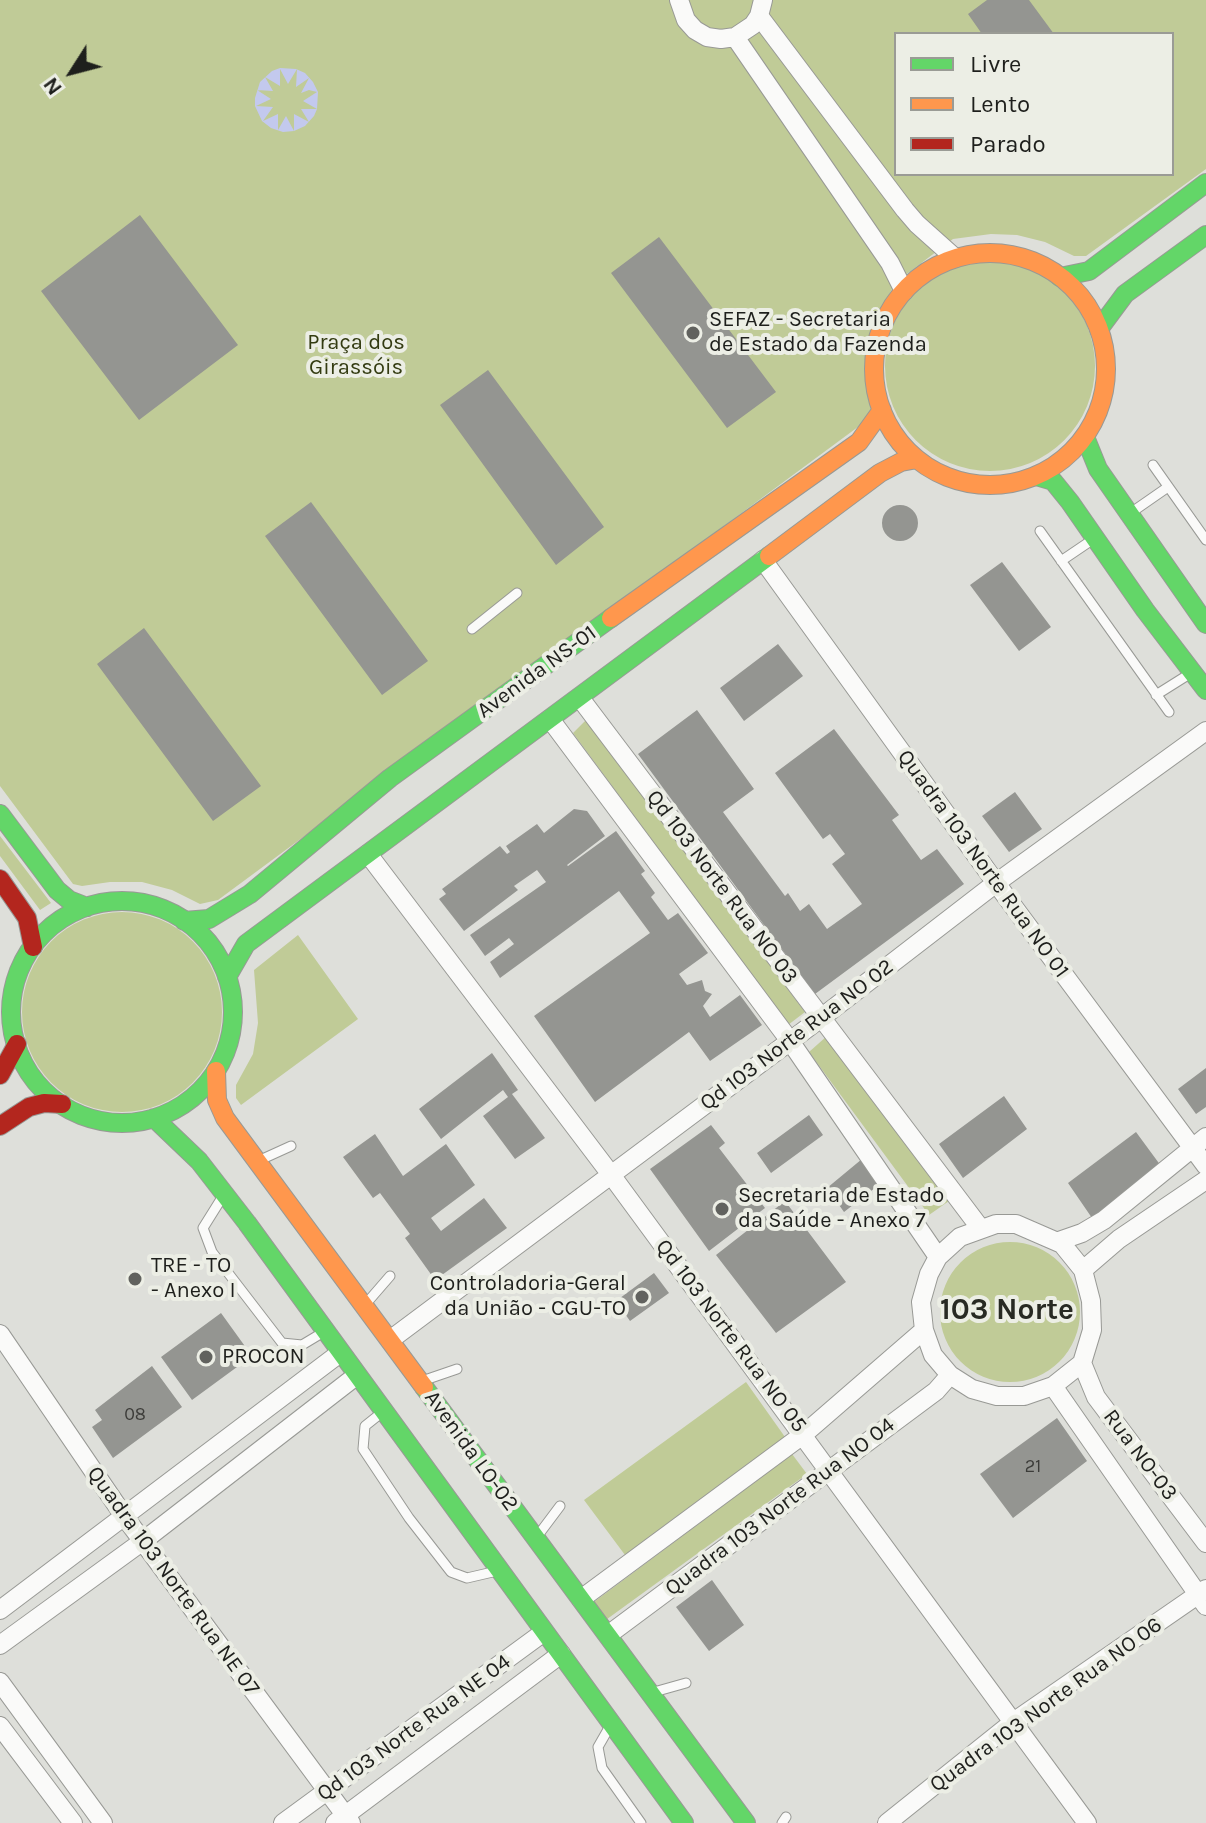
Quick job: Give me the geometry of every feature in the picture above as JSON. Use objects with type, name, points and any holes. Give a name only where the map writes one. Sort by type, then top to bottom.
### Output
[{"type":"main road","points":[[1060,277],[1089,271],[1206,183]]},
{"type":"main road","points":[[1099,329],[1125,294],[1206,235]]},
{"type":"main road","points":[[983,253],[1007,254],[1031,260],[1060,277],[1085,302],[1099,329],[1106,362],[1105,391],[1096,418],[1085,437],[1070,454],[1036,476],[1016,483],[970,483],[936,472],[917,459],[889,427],[882,410],[876,376],[876,346],[887,316],[904,291],[922,275],[955,258],[983,253]]},
{"type":"main road","name":"Avenida NS-01","points":[[184,921],[203,920],[221,914],[250,894],[390,778],[859,442],[882,410]]},
{"type":"main road","points":[[1085,437],[1098,469],[1206,624]]},
{"type":"main road","name":"Avenida NS-01","points":[[227,977],[246,944],[880,473],[901,462],[917,459]]},
{"type":"main road","points":[[1036,476],[1053,481],[1206,690]]},
{"type":"main road","points":[[0,814],[57,890],[69,900],[87,907]]},
{"type":"main road","points":[[0,879],[27,918],[33,947]]},
{"type":"main road","points":[[113,902],[139,903],[165,910],[184,921],[210,946],[227,977],[232,998],[227,1047],[216,1071],[190,1100],[154,1118],[131,1123],[102,1121],[81,1115],[62,1104],[47,1093],[31,1074],[17,1044],[12,1019],[19,973],[33,947],[52,926],[87,907],[113,902]]},
{"type":"main road","points":[[0,1075],[17,1044]]},
{"type":"main road","name":"Avenida LO-02","points":[[216,1071],[216,1096],[220,1108],[257,1161],[746,1823]]},
{"type":"main road","points":[[0,1126],[31,1106],[62,1104]]},
{"type":"main road","points":[[154,1118],[199,1161],[225,1193],[684,1823]]},
{"type":"street","points":[[679,0],[686,20],[695,30],[721,39],[735,37],[753,25],[761,8],[905,210],[955,258]]},
{"type":"street","points":[[735,37],[890,263],[904,291]]},
{"type":"street","name":"Quadra 103 Norte Rua NO 01","points":[[763,560],[996,883],[1199,1142],[1206,1166]]},
{"type":"street","name":"Qd 103 Norte Rua NO 03","points":[[580,698],[981,1229]]},
{"type":"street","name":"Qd 103 Norte Rua NO 03","points":[[550,719],[790,1041],[938,1257]]},
{"type":"street","name":"Qd 103 Norte Rua NO 02","points":[[390,1340],[612,1176],[996,883],[1206,731]]},
{"type":"street","name":"Qd 103 Norte Rua NO 05","points":[[368,854],[804,1434],[1087,1823]]},
{"type":"street","points":[[1059,1241],[1082,1233],[1104,1220],[1199,1142]]},
{"type":"street","points":[[1083,1270],[1119,1239],[1206,1180]]},
{"type":"street","points":[[996,1224],[1016,1224],[1059,1241],[1083,1270],[1091,1301],[1092,1330],[1082,1363],[1053,1386],[1024,1396],[997,1396],[972,1389],[950,1375],[933,1355],[924,1330],[921,1302],[929,1274],[938,1257],[960,1237],[996,1224]]},
{"type":"street","points":[[581,1599],[804,1434],[924,1330]]},
{"type":"street","name":"Quadra 103 Norte Rua NE 07","points":[[0,1334],[124,1516],[327,1791],[344,1820]]},
{"type":"street","points":[[0,1610],[340,1353]]},
{"type":"street","name":"Rua NO-03","points":[[1082,1363],[1096,1397],[1206,1543]]},
{"type":"street","name":"Quadra 103 Norte Rua NO 04","points":[[608,1635],[936,1391],[950,1375]]},
{"type":"street","points":[[0,1645],[143,1541],[356,1376]]},
{"type":"street","points":[[1053,1386],[1203,1597]]},
{"type":"street","name":"Quadra 103 Norte Rua NO 06","points":[[887,1823],[1012,1723],[1203,1597]]},
{"type":"street","name":"Qd 103 Norte Rua NE 04","points":[[283,1823],[544,1632]]},
{"type":"street","points":[[344,1820],[561,1654]]},
{"type":"street","points":[[0,1682],[103,1823]]},
{"type":"street","points":[[0,1726],[73,1823]]},
{"type":"lane","points":[[1153,465],[1206,540]]},
{"type":"lane","points":[[1129,514],[1168,487]]},
{"type":"lane","points":[[1040,531],[1169,712]]},
{"type":"lane","points":[[1061,561],[1095,538]]},
{"type":"lane","points":[[472,629],[517,593]]},
{"type":"lane","points":[[1156,695],[1192,672]]},
{"type":"lane","points":[[257,1161],[291,1146]]},
{"type":"lane","points":[[225,1193],[203,1228],[212,1252],[282,1343],[302,1345],[324,1332]]},
{"type":"lane","points":[[364,1306],[390,1276]]},
{"type":"lane","points":[[420,1382],[457,1369]]},
{"type":"lane","points":[[383,1412],[365,1426],[363,1449],[409,1518],[451,1572],[467,1578],[499,1571]]},
{"type":"lane","points":[[536,1538],[560,1506]]},
{"type":"lane","points":[[651,1693],[686,1683]]},
{"type":"lane","points":[[611,1723],[598,1747],[602,1768],[641,1823]]},
{"type":"green space","name":"Praça dos Girassóis","points":[[0,0],[1206,0],[1206,169],[1086,256],[1074,256],[1045,242],[1017,235],[991,234],[953,239],[895,283],[881,311],[873,338],[875,399],[866,421],[218,900],[200,904],[172,890],[142,882],[73,884],[0,786]]},
{"type":"green space","points":[[990,261],[1030,269],[1064,292],[1087,326],[1095,366],[1087,406],[1064,440],[1030,463],[990,471],[950,463],[916,440],[893,406],[885,366],[893,326],[916,292],[950,269]]},
{"type":"green space","points":[[587,719],[805,1012],[788,1025],[573,733]]},
{"type":"green space","points":[[0,836],[51,903],[40,910],[0,856]]},
{"type":"green space","points":[[122,912],[160,920],[192,942],[214,974],[222,1012],[214,1050],[192,1082],[160,1104],[122,1112],[84,1104],[52,1082],[30,1050],[22,1012],[30,974],[52,942],[84,920]]},
{"type":"green space","points":[[298,935],[358,1019],[241,1105],[236,1098],[236,1085],[253,1054],[258,1023],[254,970]]},
{"type":"green space","points":[[827,1036],[949,1201],[929,1215],[809,1052]]},
{"type":"green space","points":[[1010,1242],[1037,1247],[1059,1263],[1075,1285],[1080,1312],[1075,1339],[1059,1361],[1037,1377],[1010,1382],[983,1377],[961,1361],[945,1339],[940,1312],[945,1285],[961,1263],[983,1247]]},
{"type":"green space","points":[[746,1382],[785,1437],[625,1555],[584,1500]]},
{"type":"green space","points":[[792,1454],[807,1474],[603,1622],[590,1605]]},
{"type":"water","points":[[280,68],[297,69],[288,84],[280,69],[280,86],[265,77]]},
{"type":"water","points":[[297,69],[305,73],[313,82],[318,92],[317,109],[303,101],[317,92],[309,90],[301,93],[309,78],[296,87]]},
{"type":"water","points":[[265,77],[273,91],[257,90]]},
{"type":"water","points":[[257,90],[271,99],[256,106],[273,107],[263,121],[278,114],[278,130],[286,116],[294,131],[283,132],[271,128],[262,121],[255,106]]},
{"type":"water","points":[[301,109],[317,109],[309,122]]},
{"type":"water","points":[[294,114],[309,122],[294,131]]},
{"type":"building","points":[[987,0],[1029,0],[1053,32],[981,32],[968,14]]},
{"type":"building","points":[[140,215],[238,345],[139,420],[41,291]]},
{"type":"building","name":"SEFAZ - Secretaria de Estado da Fazenda","points":[[659,237],[776,392],[727,428],[611,273]]},
{"type":"building","points":[[488,370],[604,527],[556,565],[440,405]]},
{"type":"building","points":[[311,502],[428,661],[382,695],[265,536]]},
{"type":"building","points":[[900,505],[912,511],[918,523],[912,535],[900,541],[888,535],[882,523],[888,511]]},
{"type":"building","points":[[1002,562],[1051,627],[1019,651],[970,585]]},
{"type":"building","points":[[144,628],[261,786],[213,821],[97,664]]},
{"type":"building","points":[[778,644],[803,676],[744,721],[720,688]]},
{"type":"building","points":[[697,710],[754,789],[723,812],[785,896],[788,893],[800,911],[809,904],[827,929],[862,904],[832,864],[845,854],[830,834],[823,839],[775,773],[834,729],[899,815],[892,820],[921,860],[937,849],[964,884],[815,994],[638,754]]},
{"type":"building","points":[[1015,792],[1042,829],[1009,852],[982,816]]},
{"type":"building","points":[[574,809],[587,811],[605,836],[567,865],[616,831],[645,871],[641,874],[655,893],[651,897],[668,920],[678,913],[708,953],[679,974],[687,985],[702,980],[705,991],[712,994],[703,1006],[710,1017],[740,995],[762,1025],[710,1061],[689,1032],[595,1102],[534,1016],[650,933],[619,891],[500,978],[490,962],[514,944],[509,938],[485,956],[470,935],[546,882],[537,870],[514,886],[518,890],[464,931],[439,899],[446,894],[442,889],[500,846],[507,854],[510,852],[506,846],[537,824],[544,833]]},
{"type":"building","points":[[492,1053],[518,1090],[512,1094],[545,1138],[515,1159],[483,1116],[508,1097],[503,1090],[441,1139],[419,1109]]},
{"type":"building","points":[[1206,1068],[1206,1107],[1196,1114],[1178,1089]]},
{"type":"building","points":[[1004,1096],[1027,1129],[963,1178],[939,1144]]},
{"type":"building","points":[[809,1115],[823,1135],[771,1173],[757,1153]]},
{"type":"building","points":[[711,1125],[725,1143],[719,1148],[765,1208],[709,1251],[650,1169]]},
{"type":"building","points":[[1136,1132],[1161,1166],[1092,1218],[1068,1183]]},
{"type":"building","points":[[375,1134],[403,1176],[446,1144],[475,1185],[431,1218],[441,1231],[484,1198],[507,1228],[435,1280],[405,1238],[410,1234],[380,1193],[373,1198],[343,1157]]},
{"type":"building","points":[[862,1159],[880,1184],[844,1212],[827,1188]]},
{"type":"building","points":[[785,1201],[846,1282],[776,1333],[716,1255]]},
{"type":"building","name":"Controladoria-Geral da União - CGU-TO","points":[[654,1273],[669,1293],[630,1321],[616,1301]]},
{"type":"building","name":"PROCON","points":[[221,1313],[252,1356],[192,1400],[161,1357]]},
{"type":"building","points":[[152,1366],[182,1407],[113,1458],[92,1427],[102,1420],[95,1410]]},
{"type":"building","points":[[1057,1418],[1087,1461],[1013,1518],[980,1474]]},
{"type":"building","points":[[712,1580],[744,1625],[709,1651],[676,1607]]},
{"type":"traffic: fast","points":[[1060,277],[1089,271],[1206,183]]},
{"type":"traffic: fast","points":[[1099,329],[1125,294],[1206,235]]},
{"type":"traffic: fast","points":[[1085,437],[1098,469],[1206,624]]},
{"type":"traffic: fast","points":[[1036,476],[1053,481],[1070,502],[1145,610],[1206,690]]},
{"type":"traffic: fast","points":[[227,977],[246,944],[769,556]]},
{"type":"traffic: fast","points":[[184,921],[209,919],[250,894],[390,778],[611,618]]},
{"type":"traffic: fast","points":[[0,814],[57,890],[69,900],[87,907]]},
{"type":"traffic: fast","points":[[122,901],[164,910],[200,934],[224,970],[233,1012],[224,1054],[200,1090],[164,1114],[122,1123],[80,1114],[44,1090],[20,1054],[11,1012],[20,970],[44,934],[80,910],[122,901]]},
{"type":"traffic: fast","points":[[154,1118],[199,1161],[247,1223],[684,1823]]},
{"type":"traffic: fast","points":[[424,1387],[746,1823]]},
{"type":"traffic: slow","points":[[990,253],[1034,262],[1072,287],[1097,325],[1106,369],[1097,413],[1072,451],[1034,476],[990,485],[946,476],[908,451],[883,413],[874,369],[883,325],[908,287],[946,262],[990,253]]},
{"type":"traffic: slow","points":[[611,618],[859,442],[882,410]]},
{"type":"traffic: slow","points":[[769,556],[880,473],[901,462],[917,459]]},
{"type":"traffic: slow","points":[[216,1071],[217,1100],[225,1118],[424,1387]]},
{"type":"traffic: jam","points":[[0,879],[27,918],[33,947]]},
{"type":"traffic: jam","points":[[0,1075],[17,1044]]},
{"type":"traffic: jam","points":[[0,1126],[29,1107],[44,1103],[62,1104]]},
{"type":"place","name":"SEFAZ - Secretaria de Estado da Fazenda","points":[[693,333]]},
{"type":"place","name":"Secretaria de Estado da Saúde - Anexo 7","points":[[722,1209]]},
{"type":"place","name":"TRE - TO - Anexo I","points":[[135,1279]]},
{"type":"place","name":"Controladoria-Geral da União - CGU-TO","points":[[642,1297]]},
{"type":"place","name":"PROCON","points":[[206,1357]]},
{"type":"district","name":"103 Norte","points":[[1007,1310]]}]
